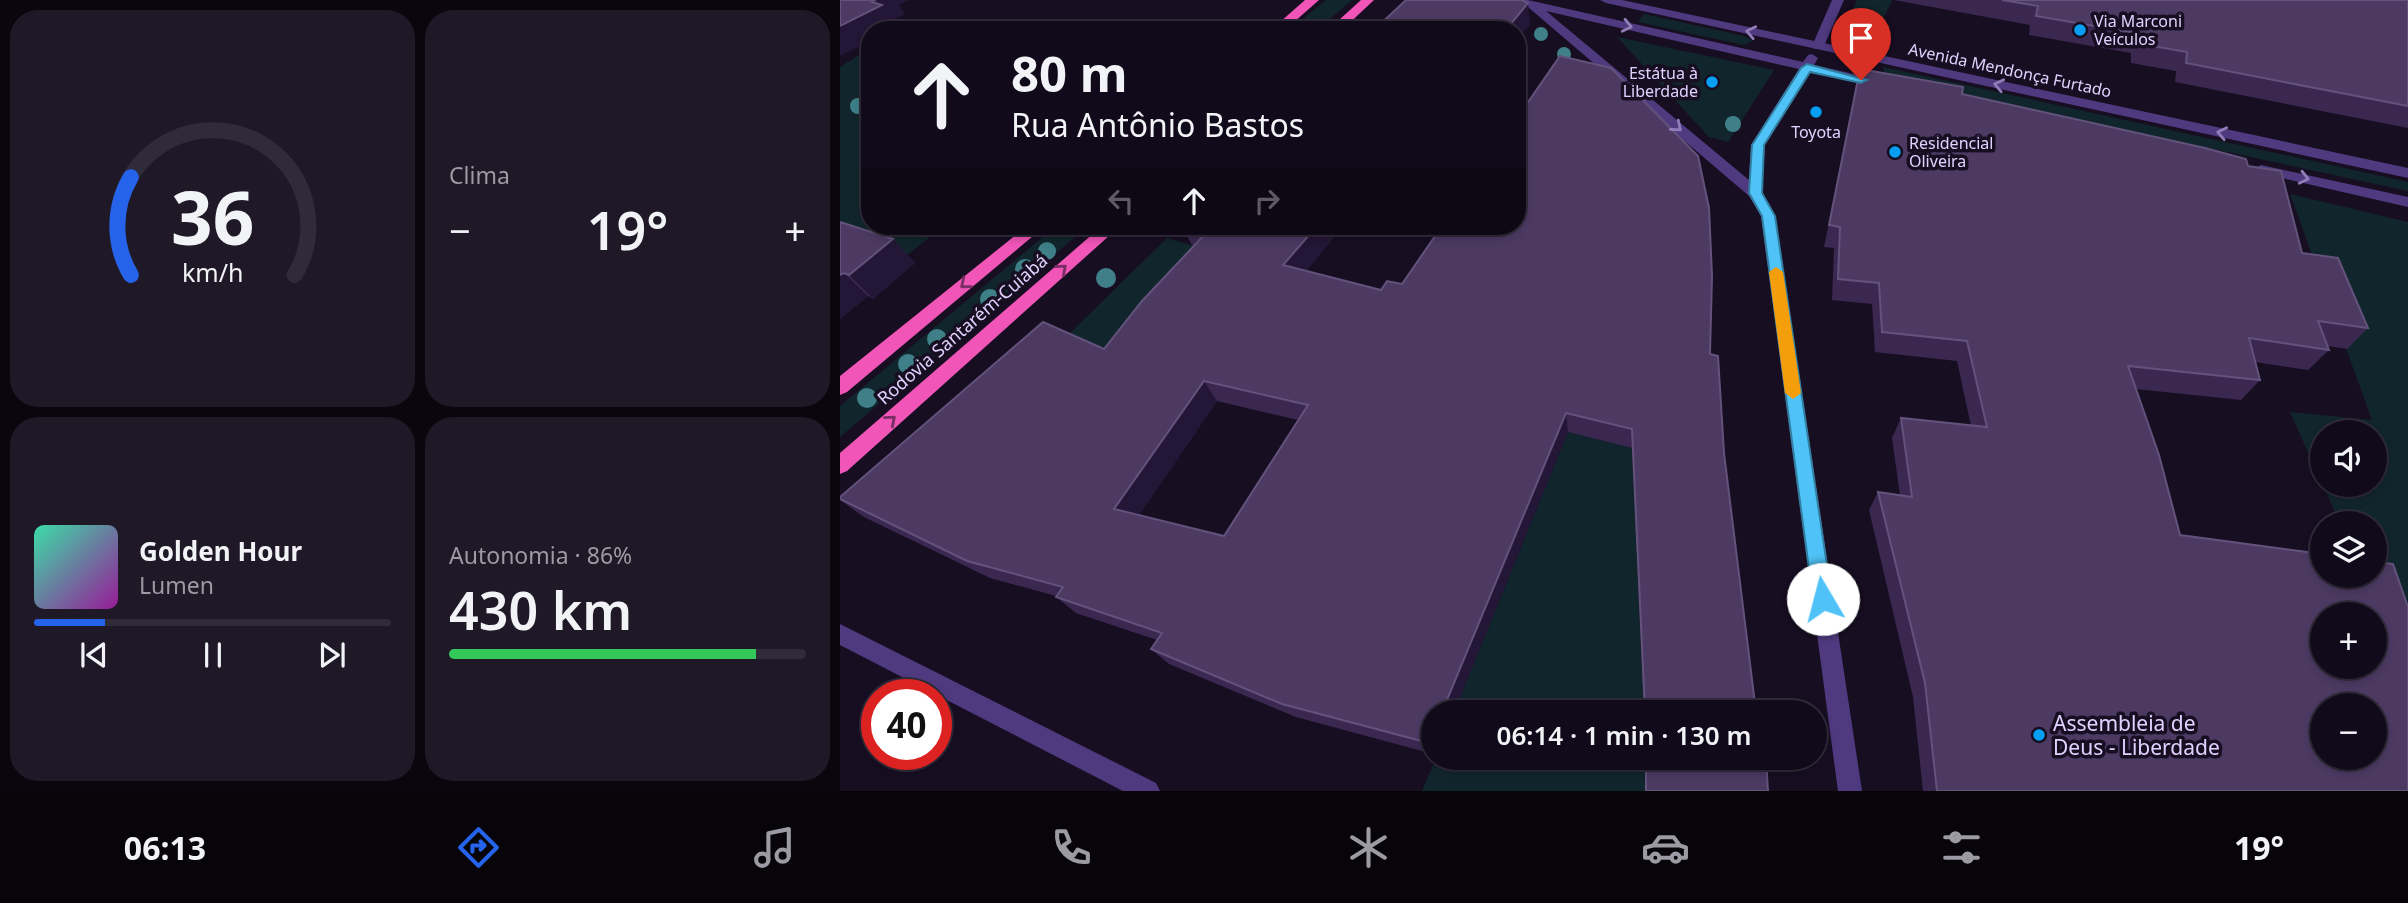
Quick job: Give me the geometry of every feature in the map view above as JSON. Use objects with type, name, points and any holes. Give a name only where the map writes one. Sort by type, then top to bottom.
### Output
[{"type":"highway","points":[[1288,21],[1313,0]]},
{"type":"highway","points":[[1344,21],[1368,0]]},
{"type":"highway","name":"Rodovia Santarém-Cuiabá","points":[[840,387],[1026,235]]},
{"type":"highway","name":"Rodovia Santarém-Cuiabá","points":[[840,465],[1102,235]]},
{"type":"street","points":[[1513,0],[1889,86]]},
{"type":"street","points":[[1755,193],[1758,145],[1807,68],[1838,0]]},
{"type":"street","points":[[1597,19],[1609,1]]},
{"type":"street","name":"Avenida Mendonça Furtado","points":[[1609,1],[2408,173]]},
{"type":"street","points":[[1531,4],[1755,193],[1768,216],[1850,791]]},
{"type":"street","points":[[2244,165],[2408,202]]},
{"type":"street","points":[[840,634],[1149,791]]},
{"type":"shaded area","points":[[1326,0],[1352,0],[1328,21],[1301,21]]},
{"type":"shaded area","points":[[1857,0],[1892,0],[1878,30],[1846,23]]},
{"type":"shaded area","points":[[1644,14],[1744,36],[1753,41],[1744,45],[1638,22]]},
{"type":"shaded area","points":[[1617,37],[1774,70],[1728,142],[1709,137]]},
{"type":"shaded area","points":[[861,54],[861,235],[933,235],[902,259],[840,239],[840,67]]},
{"type":"shaded area","points":[[1883,67],[2408,182],[2408,191],[1885,78]]},
{"type":"shaded area","points":[[2290,194],[2408,222],[2408,713],[2387,626],[2387,602],[2381,602],[2378,588],[2387,588],[2387,511],[2335,511],[2328,497],[2387,497],[2387,420],[2372,420]]},
{"type":"shaded area","points":[[1045,235],[1077,235],[840,437],[840,406]]},
{"type":"shaded area","points":[[1167,238],[1219,253],[1113,367],[1060,343]]},
{"type":"shaded area","points":[[2290,412],[2372,420],[2310,420],[2310,456]]},
{"type":"shaded area","points":[[1568,432],[1632,448],[1643,700],[1459,700]]},
{"type":"shaded area","points":[[1431,770],[1645,770],[1645,791],[1422,791]]},
{"type":"building","points":[[840,0],[875,0],[872,2],[882,5],[840,26]]},
{"type":"building","points":[[1406,0],[1521,0],[1528,3],[1513,21],[1384,21]]},
{"type":"building","points":[[2002,0],[2408,0],[2408,106],[2186,63],[2187,52],[2141,44],[2141,34],[2036,16],[2038,6]]},
{"type":"building","points":[[1560,56],[1611,68],[1698,156],[1709,208],[1712,276],[1710,354],[1718,356],[1724,453],[1755,700],[1644,700],[1632,429],[1566,413],[1447,700],[1421,700],[1421,741],[1282,704],[1151,649],[1162,633],[1056,597],[1063,587],[967,561],[840,499],[1043,322],[1104,349],[1142,301],[1204,235],[1309,235],[1283,265],[1381,290],[1387,281],[1402,284],[1436,235],[1526,235],[1526,105]],"holes":[[[1204,381],[1308,405],[1224,536],[1114,509]]]},
{"type":"building","points":[[1860,69],[1963,87],[1962,94],[2205,148],[2246,159],[2248,166],[2281,171],[2302,253],[2338,258],[2368,328],[2318,321],[2329,350],[2249,338],[2260,380],[2128,366],[2159,455],[2180,535],[2310,552],[2310,588],[2387,588],[2387,563],[2393,564],[2408,607],[2408,791],[1937,791],[1925,683],[1878,492],[1912,497],[1901,418],[1987,427],[1967,341],[1882,332],[1879,283],[1838,279],[1840,227],[1829,225]]},
{"type":"building","points":[[840,222],[861,229],[861,235],[881,235],[893,239],[849,275],[840,275]]},
{"type":"building","points":[[1646,770],[1767,770],[1768,791],[1646,791]]},
{"type":"slow traffic","points":[[1776,272],[1793,393]]},
{"type":"place","name":"Via Marconi Veículos","points":[[2080,30]]},
{"type":"place","name":"Estátua à Liberdade","points":[[1712,82]]},
{"type":"place","name":"Toyota","points":[[1816,112]]},
{"type":"place","name":"Residencial Oliveira","points":[[1895,152]]},
{"type":"place","name":"Assembleia de Deus - Liberdade","points":[[2039,735]]},
{"type":"route","points":[[1823,599],[1768,216],[1755,193],[1758,145],[1807,68],[1861,80]]}]
